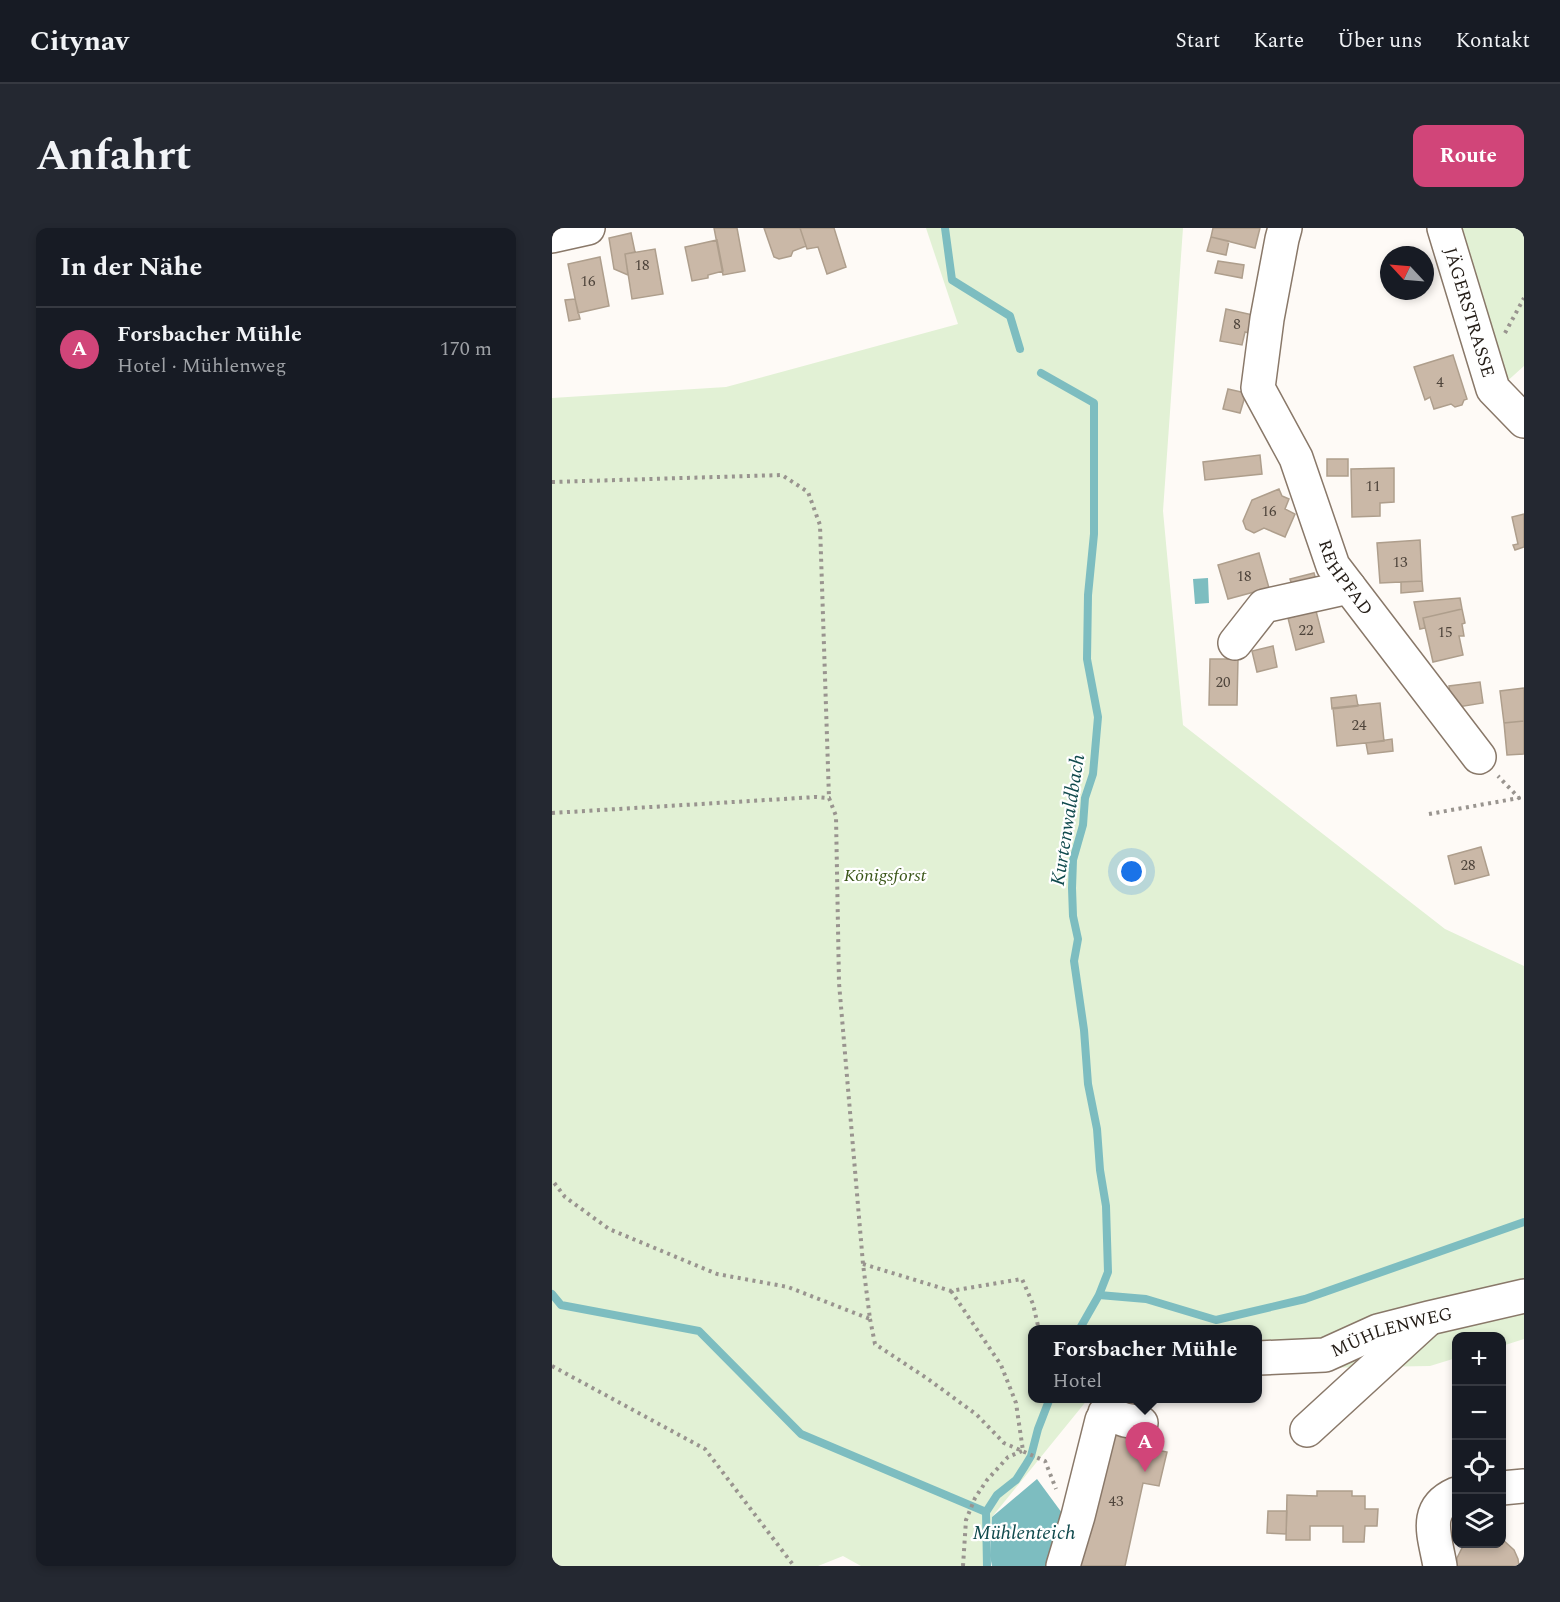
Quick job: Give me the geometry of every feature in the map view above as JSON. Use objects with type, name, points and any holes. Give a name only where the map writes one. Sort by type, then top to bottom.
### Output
[{"type":"street","points":[[552,236],[588,228]]},
{"type":"street","name":"REHPFAD","points":[[1286,228],[1267,319],[1258,388],[1296,458],[1333,566],[1479,757]]},
{"type":"street","name":"JÄGERSTRASSE","points":[[1444,228],[1493,389],[1524,421]]},
{"type":"street","points":[[1234,643],[1264,606],[1349,587]]},
{"type":"street","name":"MÜHLENWEG","points":[[1262,1358],[1325,1355],[1378,1331],[1524,1296]]},
{"type":"street","points":[[1306,1430],[1429,1318]]},
{"type":"street","points":[[1063,1566],[1103,1416],[1141,1423]]},
{"type":"street","points":[[1506,1488],[1524,1486]]},
{"type":"street","points":[[1440,1566],[1433,1522],[1437,1508],[1452,1496]]},
{"type":"path","points":[[552,482],[782,475],[808,492],[820,525],[829,798],[836,816],[839,983],[863,1264],[875,1344],[977,1415],[1004,1443],[1045,1461]]},
{"type":"path","points":[[1429,814],[1519,798],[1479,757]]},
{"type":"path","points":[[552,813],[829,798]]},
{"type":"path","points":[[552,1180],[565,1197],[609,1229],[717,1274],[788,1287],[870,1319]]},
{"type":"path","points":[[863,1264],[951,1291],[1022,1279],[1033,1304],[1038,1325]]},
{"type":"path","points":[[951,1291],[1001,1365],[1016,1403],[1023,1451]]},
{"type":"path","points":[[552,1366],[705,1449],[794,1566]]},
{"type":"path","points":[[963,1566],[966,1520],[975,1498],[987,1480],[1008,1457],[1023,1451]]},
{"type":"green space","name":"Königsforst","points":[[926,228],[1183,228],[1163,511],[1183,725],[1445,929],[1524,966],[1524,1339],[1506,1345],[1506,1332],[1452,1332],[1452,1359],[1430,1366],[1262,1369],[1262,1325],[1028,1325],[1028,1403],[1085,1403],[992,1517],[988,1557],[990,1566],[861,1566],[843,1556],[818,1566],[552,1566],[552,398],[726,387],[958,324]]},
{"type":"green space","points":[[1459,228],[1524,228],[1524,366],[1504,384]]},
{"type":"water","points":[[1208,578],[1209,603],[1195,604],[1193,579]]},
{"type":"water","name":"Mühlenteich","points":[[1037,1479],[1062,1513],[1054,1551],[1046,1566],[992,1566],[990,1556],[992,1517]]},
{"type":"building","points":[[714,228],[737,228],[745,271],[723,275]]},
{"type":"building","points":[[764,228],[800,228],[806,246],[793,251],[791,256],[779,259],[774,257]]},
{"type":"building","points":[[800,228],[834,228],[846,267],[827,274],[818,247],[807,249]]},
{"type":"building","points":[[1213,228],[1260,228],[1255,248],[1211,237]]},
{"type":"building","points":[[631,233],[635,252],[625,254],[628,275],[614,269],[609,238]]},
{"type":"building","points":[[1211,237],[1229,241],[1226,255],[1207,251]]},
{"type":"building","points":[[717,240],[723,271],[708,275],[708,278],[692,281],[685,247]]},
{"type":"building","points":[[655,249],[663,294],[632,299],[625,254]]},
{"type":"building","points":[[600,257],[609,306],[578,313],[568,264]]},
{"type":"building","points":[[1218,261],[1244,265],[1242,278],[1215,273]]},
{"type":"building","points":[[575,299],[580,319],[569,321],[565,300]]},
{"type":"building","points":[[1226,309],[1253,315],[1249,333],[1245,332],[1242,345],[1220,341]]},
{"type":"building","points":[[1453,355],[1467,399],[1462,405],[1455,407],[1451,404],[1434,409],[1430,397],[1425,400],[1414,367]]},
{"type":"building","points":[[1228,389],[1246,393],[1240,413],[1223,409]]},
{"type":"building","points":[[1260,455],[1262,474],[1205,480],[1203,462]]},
{"type":"building","points":[[1327,459],[1348,459],[1348,476],[1327,476]]},
{"type":"building","points":[[1394,468],[1394,502],[1380,503],[1380,516],[1352,517],[1351,469]]},
{"type":"building","points":[[1279,489],[1282,496],[1289,499],[1285,509],[1295,514],[1285,537],[1264,528],[1254,533],[1246,529],[1243,521],[1252,500]]},
{"type":"building","points":[[1524,514],[1524,547],[1515,550],[1513,545],[1518,544],[1512,517]]},
{"type":"building","points":[[1420,540],[1422,581],[1380,583],[1377,543]]},
{"type":"building","points":[[1259,553],[1269,588],[1228,599],[1218,565]]},
{"type":"building","points":[[1314,573],[1318,587],[1295,594],[1290,579]]},
{"type":"building","points":[[1422,581],[1423,591],[1401,593],[1401,582]]},
{"type":"building","points":[[1460,598],[1462,609],[1423,618],[1425,628],[1420,629],[1414,602]]},
{"type":"building","points":[[1462,609],[1465,623],[1462,624],[1464,636],[1459,636],[1463,655],[1433,662],[1423,618]]},
{"type":"building","points":[[1316,611],[1324,642],[1296,650],[1288,618]]},
{"type":"building","points":[[1273,646],[1277,667],[1257,672],[1252,651]]},
{"type":"building","points":[[1210,659],[1238,659],[1237,705],[1209,705]]},
{"type":"building","points":[[1480,682],[1483,703],[1452,708],[1449,686]]},
{"type":"building","points":[[1524,688],[1524,721],[1504,723],[1500,691]]},
{"type":"building","points":[[1356,695],[1358,706],[1332,709],[1331,698]]},
{"type":"building","points":[[1380,703],[1384,741],[1337,746],[1333,708]]},
{"type":"building","points":[[1524,721],[1524,754],[1507,755],[1504,723]]},
{"type":"building","points":[[1392,739],[1393,751],[1368,754],[1366,743]]},
{"type":"building","points":[[1481,847],[1489,875],[1455,884],[1448,856]]},
{"type":"building","points":[[1121,1432],[1140,1436],[1138,1446],[1167,1452],[1159,1486],[1143,1483],[1125,1566],[1075,1566],[1106,1441]]},
{"type":"building","points":[[1317,1491],[1352,1491],[1352,1496],[1365,1496],[1365,1509],[1378,1509],[1377,1526],[1365,1526],[1364,1542],[1343,1542],[1343,1526],[1310,1526],[1310,1540],[1286,1540],[1287,1495],[1317,1496]]},
{"type":"building","points":[[1268,1511],[1287,1511],[1286,1534],[1267,1533]]},
{"type":"building","points":[[1506,1543],[1514,1550],[1519,1566],[1456,1566],[1462,1548],[1506,1548]]},
{"type":"waterway","name":"Kurtenwaldbach","points":[[945,228],[952,280],[1010,316],[1020,349]]},
{"type":"waterway","name":"Kurtenwaldbach","points":[[1041,373],[1094,403],[1094,534],[1088,595],[1087,659],[1098,717],[1093,774],[1085,798],[1083,825],[1073,860],[1072,888],[1073,916],[1078,939],[1074,961],[1084,1030],[1088,1084],[1097,1129],[1106,1206],[1108,1272],[1099,1295],[1082,1325]]},
{"type":"waterway","points":[[1099,1295],[1146,1299],[1216,1320],[1305,1299],[1524,1222]]},
{"type":"waterway","points":[[552,1294],[561,1305],[699,1331],[801,1434],[986,1512]]},
{"type":"waterway","name":"Kurtenwaldbach","points":[[987,1566],[986,1512],[997,1495],[1016,1480],[1031,1456],[1048,1403]]},
{"type":"place","name":"Forsbacher Mühle","points":[[1145,1472]]}]
